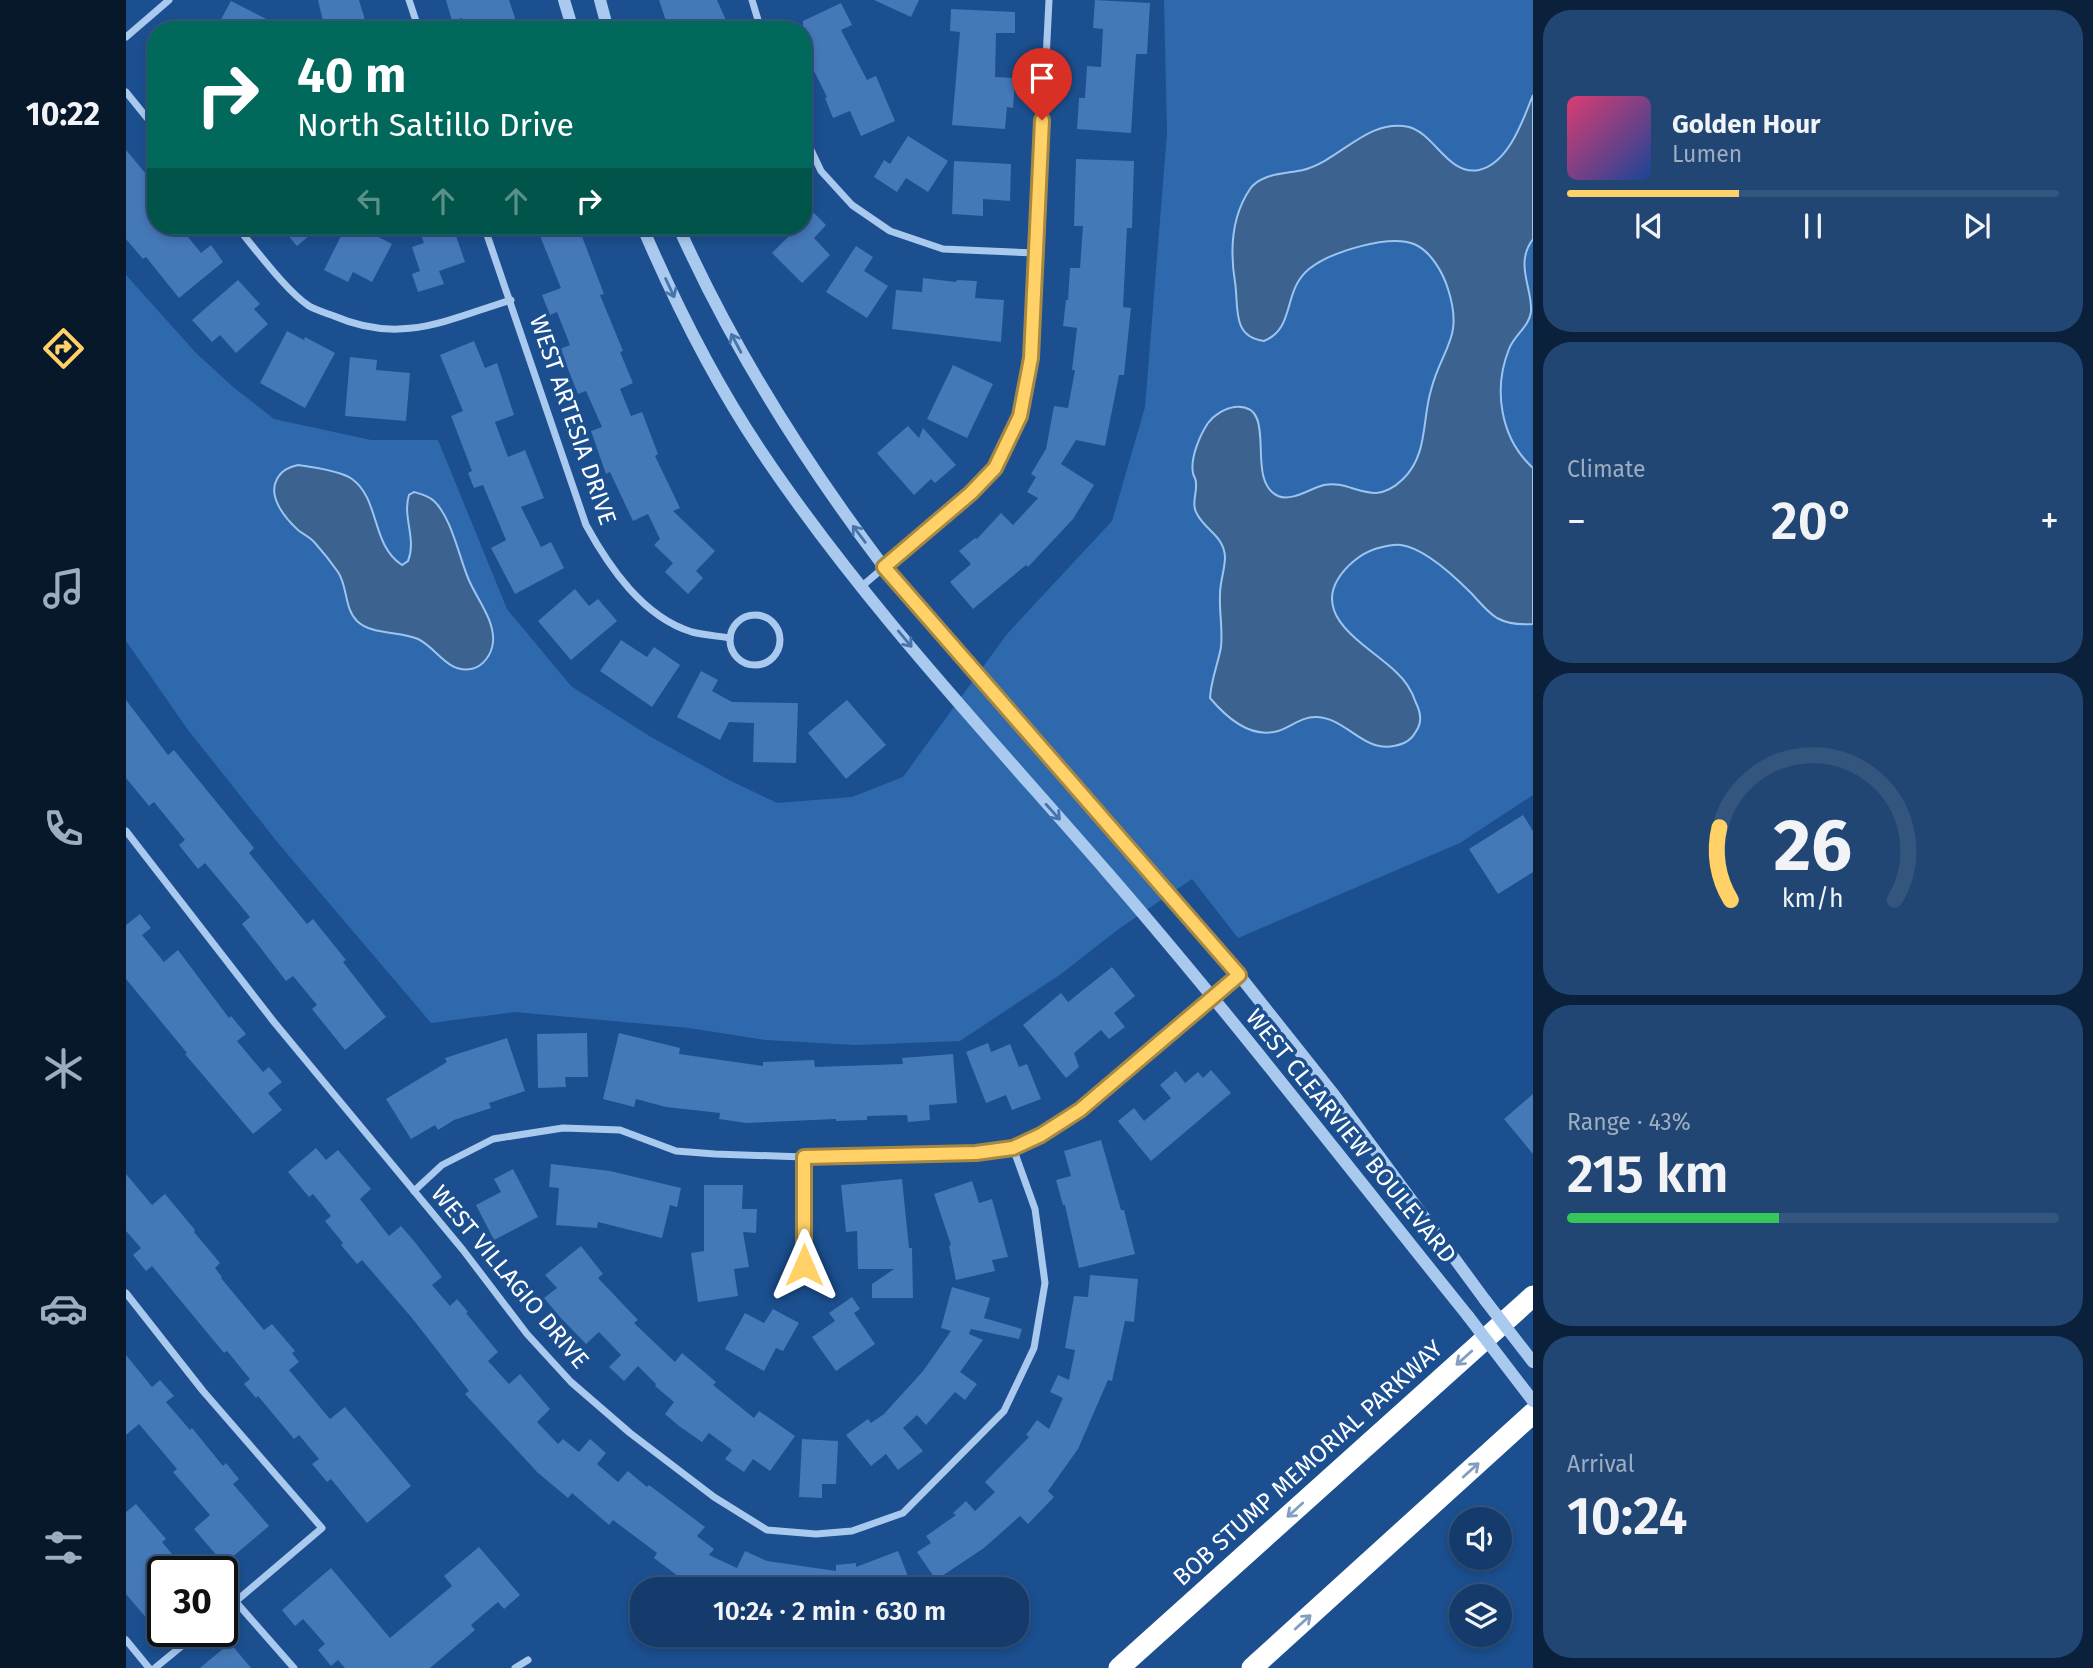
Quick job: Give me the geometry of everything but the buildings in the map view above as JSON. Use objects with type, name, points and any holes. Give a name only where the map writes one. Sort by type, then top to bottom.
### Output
[{"type":"highway","name":"BOB STUMP MEMORIAL PARKWAY","points":[[1119,1668],[1533,1296]]},
{"type":"highway","points":[[1252,1668],[1533,1413]]},
{"type":"street","points":[[126,37],[169,0]]},
{"type":"street","points":[[409,0],[416,21]]},
{"type":"street","points":[[564,0],[570,21]]},
{"type":"street","points":[[600,0],[606,21]]},
{"type":"street","points":[[752,0],[758,21]]},
{"type":"street","points":[[861,587],[971,493],[995,468],[1020,416],[1031,358],[1049,0]]},
{"type":"street","points":[[126,92],[147,117]]},
{"type":"street","points":[[812,152],[821,171],[844,197],[890,231],[943,249],[1036,253]]},
{"type":"street","points":[[244,235],[308,305],[350,323],[386,330],[418,329],[511,300]]},
{"type":"street","name":"WEST ARTESIA DRIVE","points":[[488,235],[586,525],[600,551],[619,577],[658,615],[692,632],[730,638]]},
{"type":"street","name":"WEST CLEARVIEW BOULEVARD","points":[[646,235],[675,300],[735,408],[788,490],[861,587],[1213,998],[1533,1401]]},
{"type":"street","name":"WEST CLEARVIEW BOULEVARD","points":[[682,235],[716,305],[776,413],[832,497],[884,567],[1239,975],[1335,1096],[1533,1362]]},
{"type":"street","points":[[757,614],[764,615],[777,625],[781,640],[776,655],[770,661],[754,665],[746,663],[734,653],[730,638],[732,630],[741,618],[757,614]]},
{"type":"street","name":"WEST VILLAGIO DRIVE","points":[[126,831],[274,1022],[414,1191],[527,1334],[571,1382],[629,1433],[713,1497],[767,1530],[816,1534],[852,1531],[903,1513],[1004,1411],[1034,1348],[1045,1283],[1035,1209],[1013,1148]]},
{"type":"street","points":[[414,1191],[442,1165],[493,1139],[563,1128],[620,1130],[676,1151],[804,1157],[976,1153],[1013,1148],[1065,1121],[1239,975]]},
{"type":"street","points":[[804,1157],[804,1265]]},
{"type":"street","points":[[126,1293],[203,1391],[322,1528],[238,1600]]},
{"type":"street","points":[[238,1604],[294,1668]]},
{"type":"street","points":[[126,1640],[149,1668]]},
{"type":"street","points":[[155,1668],[181,1647]]},
{"type":"street","points":[[515,1668],[528,1660]]},
{"type":"shaded area","points":[[1164,0],[1533,0],[1533,795],[1460,843],[1238,938],[1192,879],[1120,928],[1061,974],[960,1041],[856,1045],[765,1040],[689,1028],[515,1012],[431,1023],[278,843],[188,730],[126,641],[126,275],[196,353],[274,419],[371,440],[438,440],[507,609],[571,686],[651,737],[777,803],[852,797],[903,777],[1007,634],[1112,521],[1145,407],[1167,133]]},
{"type":"shaded area","points":[[1533,95],[1533,239],[1525,258],[1531,312],[1509,349],[1501,380],[1501,396],[1507,428],[1513,442],[1533,468],[1533,624],[1515,624],[1497,618],[1447,571],[1419,551],[1398,545],[1369,551],[1341,574],[1332,594],[1333,607],[1349,632],[1396,672],[1408,686],[1420,716],[1414,735],[1404,743],[1390,747],[1368,742],[1329,719],[1317,717],[1301,720],[1268,733],[1240,725],[1210,698],[1221,647],[1220,594],[1225,557],[1218,539],[1201,520],[1194,506],[1196,480],[1193,461],[1202,434],[1210,420],[1224,410],[1235,407],[1249,409],[1256,417],[1260,429],[1263,475],[1268,487],[1278,496],[1295,496],[1331,484],[1376,493],[1394,487],[1411,470],[1417,459],[1428,401],[1450,342],[1454,320],[1446,283],[1431,257],[1414,244],[1390,241],[1345,251],[1309,269],[1295,288],[1281,327],[1264,341],[1253,338],[1241,327],[1239,319],[1233,258],[1236,223],[1244,200],[1250,189],[1261,180],[1317,165],[1367,134],[1394,126],[1418,131],[1459,167],[1479,170],[1490,166],[1507,150]]},
{"type":"shaded area","points":[[298,465],[319,468],[352,479],[367,498],[385,546],[402,565],[408,561],[411,544],[407,512],[409,495],[414,492],[434,501],[450,527],[468,578],[491,626],[492,647],[483,663],[471,669],[455,667],[418,639],[370,629],[357,621],[350,610],[338,572],[313,541],[288,520],[276,500],[274,493],[277,479],[286,469]]},
{"type":"route","points":[[804,1265],[804,1157],[976,1153],[1013,1148],[1041,1135],[1080,1110],[1239,975],[884,567],[971,493],[995,468],[1020,416],[1031,358],[1042,120]]}]
